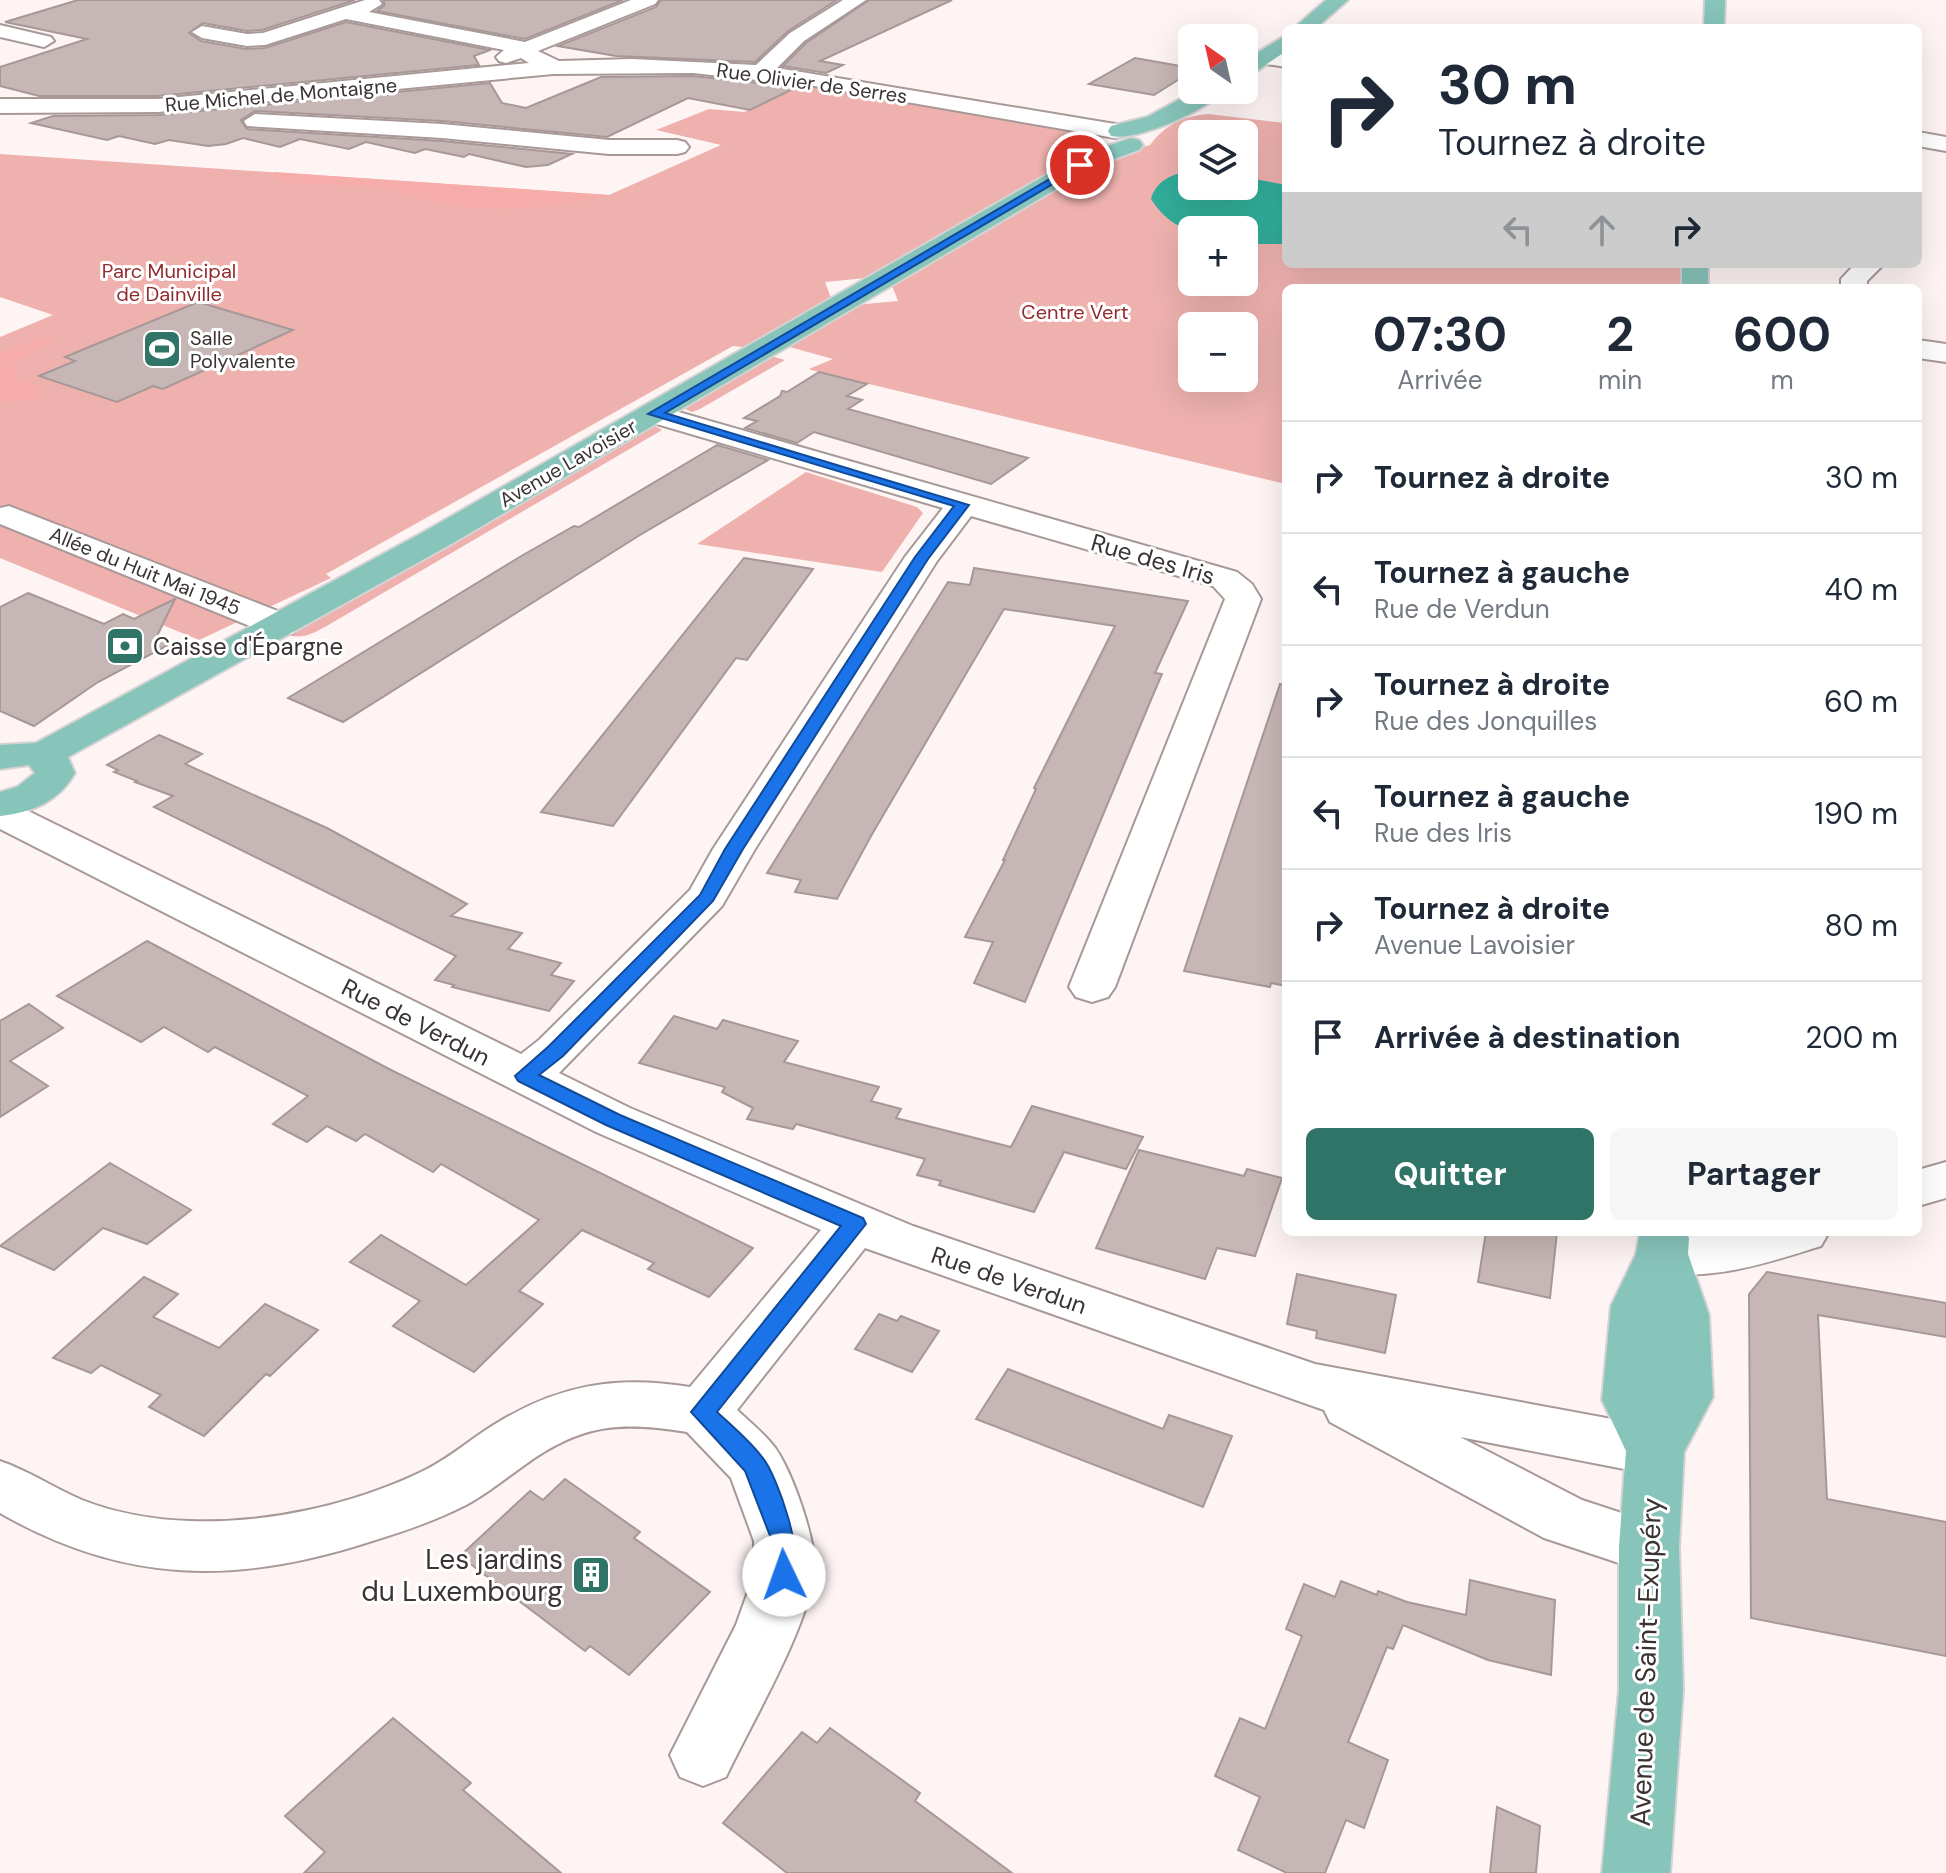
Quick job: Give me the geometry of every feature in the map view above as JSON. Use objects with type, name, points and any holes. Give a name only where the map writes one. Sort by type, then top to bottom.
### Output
[{"type":"main road","points":[[1309,24],[1338,0]]},
{"type":"main road","points":[[1714,24],[1715,0]]},
{"type":"main road","points":[[1732,0],[1732,24]]},
{"type":"main road","points":[[1258,60],[1282,44]]},
{"type":"main road","name":"Avenue Lavoisier","points":[[0,804],[28,797],[43,772],[280,625],[654,414],[1118,138],[1185,104]]},
{"type":"main road","points":[[1700,283],[1713,268]]},
{"type":"main road","points":[[0,757],[19,753],[43,772]]},
{"type":"main road","points":[[1655,1451],[1685,1397],[1682,1315],[1663,1243]]},
{"type":"main road","name":"Avenue de Saint-Exupéry","points":[[1636,1873],[1651,1690],[1649,1547],[1655,1451]]},
{"type":"street","points":[[202,32],[247,40],[265,39],[382,0]]},
{"type":"street","points":[[455,78],[648,0]]},
{"type":"street","points":[[762,71],[797,37],[856,0]]},
{"type":"street","points":[[346,13],[525,49],[543,63],[561,67]]},
{"type":"street","points":[[0,31],[44,41]]},
{"type":"street","points":[[1258,63],[1282,61]]},
{"type":"street","name":"Rue Olivier de Serres","points":[[561,67],[658,65],[762,71],[1060,124],[1118,138]]},
{"type":"street","name":"Rue Michel de Montaigne","points":[[256,110],[455,78],[561,67]]},
{"type":"street","points":[[0,106],[94,108],[113,115],[256,110]]},
{"type":"street","name":"Rue Michel de Montaigne","points":[[256,110],[609,147],[677,147]]},
{"type":"street","points":[[1922,140],[1946,144]]},
{"type":"street","points":[[1922,162],[1946,165]]},
{"type":"street","points":[[1854,284],[1854,279],[1866,268]]},
{"type":"street","points":[[1922,350],[1946,353]]},
{"type":"street","name":"Rue des Iris","points":[[654,414],[1225,579],[1240,591],[1243,599],[1092,987]]},
{"type":"street","points":[[525,1076],[556,1051],[707,897],[734,849],[913,571],[962,505]]},
{"type":"street","name":"Allée du Huit Mai 1945","points":[[9,516],[280,625]]},
{"type":"street","points":[[43,772],[49,813],[65,844]]},
{"type":"street","name":"Rue de Verdun","points":[[0,813],[613,1120],[855,1224],[1313,1386]]},
{"type":"street","points":[[1922,1187],[1946,1180]]},
{"type":"street","points":[[703,1412],[855,1224]]},
{"type":"street","points":[[1663,1243],[1746,1250],[1790,1236]]},
{"type":"street","points":[[1313,1386],[1655,1451]]},
{"type":"street","points":[[1313,1386],[1565,1520],[1649,1547]]},
{"type":"street","points":[[0,1485],[70,1521],[141,1540],[189,1547],[249,1544],[357,1521],[443,1489],[531,1430],[577,1409],[610,1403],[646,1402],[703,1412],[755,1465],[784,1541],[784,1575],[765,1631],[703,1755]]},
{"type":"green space","name":"Parc Municipal de Dainville","points":[[810,84],[1067,131],[1086,137],[1086,143],[1083,151],[1071,160],[866,278],[825,282],[831,298],[743,347],[733,346],[326,574],[331,578],[199,640],[0,558],[0,337],[53,315],[0,297],[0,154],[609,195],[721,145],[656,130],[709,109],[744,112],[801,85]]},
{"type":"green space","name":"Centre Vert","points":[[1208,114],[1282,123],[1282,268],[1686,268],[1684,284],[1282,284],[1282,483],[815,371],[809,369],[833,359],[786,346],[854,305],[898,301],[891,283],[1085,171],[1120,153],[1150,145],[1178,122],[1178,200],[1258,200],[1258,120],[1181,120]]},
{"type":"green space","points":[[771,356],[785,360],[700,409],[692,412],[685,409]]},
{"type":"green space","points":[[655,426],[662,430],[325,627],[301,636],[285,634]]},
{"type":"green space","points":[[806,472],[917,507],[923,513],[882,572],[697,544]]},
{"type":"shaded area","points":[[274,172],[609,195],[533,208],[474,208],[356,185],[287,182],[273,179]]},
{"type":"shaded area","points":[[1178,174],[1178,200],[1258,200],[1258,180],[1282,184],[1282,244],[1258,244],[1258,216],[1178,216],[1178,224],[1171,221],[1151,199],[1157,187]]},
{"type":"shaded area","points":[[40,338],[55,340],[13,365],[17,380],[35,384],[43,398],[0,402],[0,354]]},
{"type":"building","points":[[78,0],[355,0],[262,30],[247,31],[203,23],[189,33],[201,41],[246,49],[265,48],[346,22],[490,50],[474,56],[479,65],[158,96],[39,96],[0,86],[0,67],[87,39],[5,22]]},
{"type":"building","points":[[383,0],[623,0],[525,39],[377,11],[385,5]]},
{"type":"building","points":[[661,0],[837,0],[788,31],[755,62],[616,56],[558,46],[656,7]]},
{"type":"building","points":[[869,0],[952,0],[820,61],[843,65],[826,73],[783,66],[806,43]]},
{"type":"building","points":[[1135,58],[1178,66],[1178,80],[1154,95],[1089,84]]},
{"type":"building","points":[[693,76],[797,87],[750,110],[688,98],[607,137],[442,121],[255,111],[241,120],[247,129],[442,141],[572,154],[548,165],[526,167],[469,154],[464,157],[425,149],[415,153],[366,142],[349,149],[300,139],[280,147],[243,138],[208,146],[169,140],[155,144],[119,136],[107,140],[31,123],[53,116],[158,115],[490,83],[502,103],[526,108],[601,77]]},
{"type":"building","name":"Salle Polyvalente","points":[[198,302],[293,330],[163,389],[153,386],[117,402],[39,376],[75,361],[65,357]]},
{"type":"building","points":[[819,372],[867,384],[847,396],[862,400],[848,409],[1028,458],[991,484],[814,432],[797,443],[745,428],[757,421],[744,418],[780,396],[782,391],[787,392]]},
{"type":"building","points":[[717,445],[768,460],[640,535],[343,722],[288,698],[523,555],[574,526],[579,527]]},
{"type":"building","points":[[744,558],[813,569],[747,660],[736,658],[613,826],[541,812]]},
{"type":"building","points":[[974,568],[1188,601],[1155,673],[1162,674],[1025,1002],[974,983],[993,942],[965,937],[1005,860],[1034,788],[1115,626],[1004,609],[837,899],[795,892],[801,880],[767,873],[948,582],[970,585]]},
{"type":"building","points":[[28,593],[104,624],[123,614],[134,619],[175,599],[157,636],[172,643],[98,682],[34,726],[0,711],[0,607]]},
{"type":"building","points":[[1282,684],[1282,985],[1271,983],[1270,987],[1184,971]]},
{"type":"building","points":[[159,735],[202,754],[185,764],[327,828],[467,904],[451,916],[522,933],[508,949],[561,963],[551,975],[574,981],[549,1011],[435,980],[456,956],[154,807],[173,796],[135,782],[107,765]]},
{"type":"building","points":[[147,941],[389,1069],[753,1248],[709,1297],[648,1269],[654,1263],[582,1230],[519,1291],[543,1304],[474,1372],[393,1326],[420,1301],[350,1262],[381,1235],[466,1285],[539,1220],[441,1164],[433,1172],[365,1134],[356,1141],[327,1126],[307,1142],[273,1124],[308,1096],[215,1047],[208,1052],[164,1027],[141,1042],[57,996]]},
{"type":"building","points":[[29,1004],[63,1028],[10,1061],[48,1086],[0,1117],[0,1021]]},
{"type":"building","points":[[674,1016],[717,1029],[723,1020],[798,1041],[784,1062],[879,1087],[871,1101],[901,1109],[896,1118],[1011,1147],[1032,1106],[1143,1137],[1126,1169],[1064,1152],[1034,1212],[939,1185],[941,1181],[917,1175],[925,1159],[796,1124],[793,1129],[747,1119],[753,1108],[722,1092],[725,1087],[639,1063]]},
{"type":"building","points":[[1139,1150],[1244,1176],[1247,1169],[1282,1178],[1255,1256],[1217,1248],[1205,1279],[1096,1248]]},
{"type":"building","points":[[110,1163],[191,1210],[147,1244],[103,1228],[54,1270],[0,1246]]},
{"type":"building","points":[[1485,1236],[1557,1236],[1550,1298],[1478,1282]]},
{"type":"building","points":[[1767,1272],[1946,1303],[1946,1337],[1818,1315],[1827,1499],[1946,1522],[1946,1656],[1751,1618],[1749,1294]]},
{"type":"building","points":[[1297,1274],[1396,1295],[1385,1353],[1316,1338],[1317,1331],[1287,1324]]},
{"type":"building","points":[[144,1277],[178,1294],[153,1317],[219,1348],[265,1304],[318,1330],[270,1376],[266,1374],[204,1436],[149,1407],[161,1395],[101,1365],[91,1373],[53,1358]]},
{"type":"building","points":[[879,1314],[897,1321],[901,1316],[939,1331],[912,1372],[855,1349]]},
{"type":"building","points":[[1008,1369],[1163,1429],[1169,1415],[1232,1436],[1203,1507],[976,1419]]},
{"type":"building","name":"Les jardins du Luxembourg","points":[[565,1479],[640,1532],[634,1538],[710,1592],[629,1675],[590,1646],[585,1651],[460,1556],[530,1491],[543,1500]]},
{"type":"building","points":[[1470,1580],[1555,1600],[1551,1675],[1488,1660],[1403,1625],[1393,1649],[1387,1647],[1348,1742],[1388,1760],[1364,1828],[1346,1820],[1325,1873],[1287,1873],[1238,1850],[1260,1797],[1215,1776],[1240,1718],[1265,1729],[1302,1636],[1286,1629],[1304,1584],[1335,1597],[1341,1581],[1377,1595],[1378,1591],[1407,1602],[1466,1615]]},
{"type":"building","points":[[393,1718],[471,1783],[463,1790],[561,1873],[304,1873],[325,1852],[285,1816]]},
{"type":"building","points":[[830,1728],[920,1793],[915,1801],[1012,1873],[787,1873],[723,1823],[802,1732],[817,1743]]},
{"type":"building","points":[[1497,1807],[1540,1826],[1536,1873],[1490,1873]]},
{"type":"place","name":"Salle Polyvalente","points":[[162,349]]},
{"type":"place","name":"Caisse d'Épargne","points":[[125,646]]},
{"type":"place","name":"Les jardins du Luxembourg","points":[[591,1575]]},
{"type":"route","points":[[784,1575],[784,1541],[755,1465],[703,1412],[855,1224],[613,1120],[525,1076],[556,1051],[707,897],[734,849],[922,557],[962,505],[654,414],[1080,165]]}]
